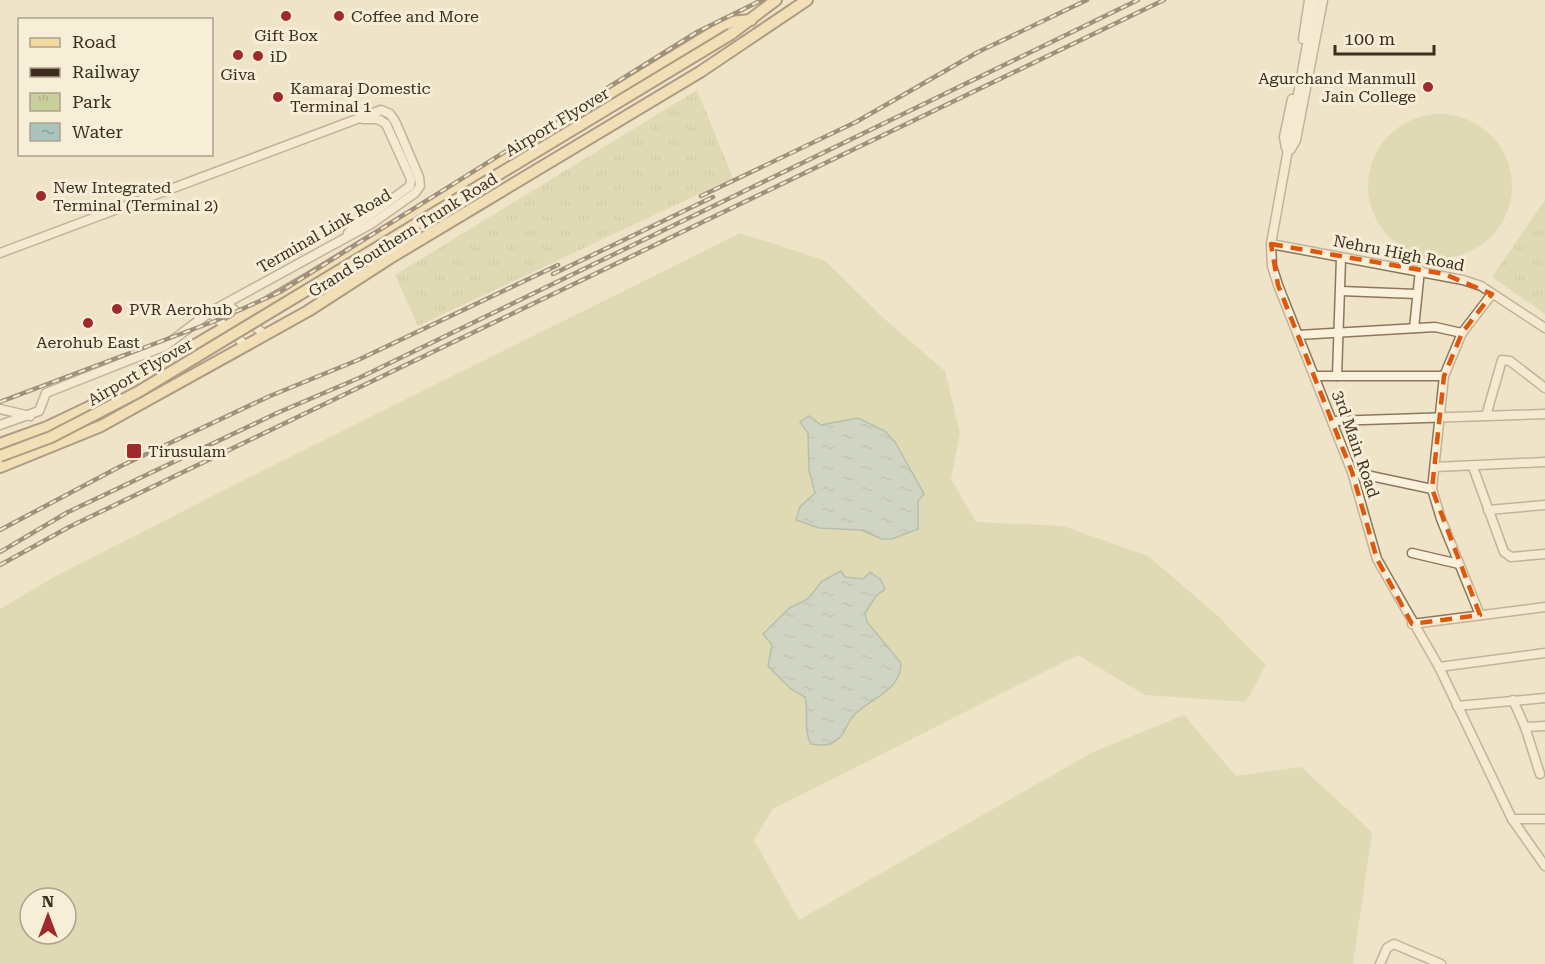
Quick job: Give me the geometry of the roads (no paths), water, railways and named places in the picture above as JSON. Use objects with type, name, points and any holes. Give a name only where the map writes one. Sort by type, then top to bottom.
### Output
[{"type":"main road","points":[[0,444],[47,427],[89,407],[243,318],[730,22],[751,20],[776,0]]},
{"type":"main road","name":"Grand Southern Trunk Road","points":[[0,467],[101,426],[308,311],[390,258],[699,72],[807,0]]},
{"type":"main road","name":"Airport Flyover","points":[[0,456],[51,437],[138,392],[751,20]]},
{"type":"street","points":[[1287,154],[1284,137],[1309,0]]},
{"type":"street","name":"3rd Main Road","points":[[1315,0],[1271,244],[1272,266],[1352,472],[1377,559],[1412,624],[1439,667],[1512,819],[1545,866]]},
{"type":"street","points":[[1287,154],[1296,140],[1323,0]]},
{"type":"street","name":"Terminal Link Road","points":[[0,253],[381,110],[390,114],[395,121],[420,186],[410,197],[344,238],[210,312],[174,341],[152,352],[46,393],[39,411],[31,416]]},
{"type":"street","points":[[0,259],[365,119],[378,119],[386,123],[406,167],[410,186],[356,225],[344,238]]},
{"type":"street","name":"Nehru High Road","points":[[1271,244],[1420,270],[1463,280],[1481,286],[1545,328]]},
{"type":"street","points":[[1337,376],[1341,258]]},
{"type":"street","points":[[1414,328],[1420,270]]},
{"type":"street","points":[[1341,291],[1416,294]]},
{"type":"street","points":[[1480,615],[1432,489],[1444,376],[1462,333],[1492,294]]},
{"type":"street","points":[[227,304],[264,334]]},
{"type":"street","points":[[210,312],[245,345]]},
{"type":"street","points":[[1298,335],[1443,327],[1462,333]]},
{"type":"street","points":[[1486,416],[1502,360],[1510,361],[1545,388]]},
{"type":"street","points":[[1316,376],[1444,376]]},
{"type":"street","points":[[0,409],[31,416]]},
{"type":"street","points":[[1332,421],[1545,414]]},
{"type":"street","points":[[0,425],[31,416]]},
{"type":"street","points":[[1435,467],[1545,462]]},
{"type":"street","points":[[1473,467],[1507,556],[1545,554]]},
{"type":"street","points":[[1352,472],[1432,489]]},
{"type":"street","points":[[1488,510],[1545,505]]},
{"type":"street","points":[[1412,553],[1460,564]]},
{"type":"street","points":[[1412,624],[1545,607]]},
{"type":"street","points":[[1439,667],[1545,653]]},
{"type":"street","points":[[1457,706],[1545,698]]},
{"type":"street","points":[[1512,700],[1525,727],[1540,774]]},
{"type":"street","points":[[1525,727],[1545,726]]},
{"type":"street","points":[[1512,819],[1545,819]]},
{"type":"street","points":[[1380,964],[1387,948],[1394,944],[1430,962],[1441,964]]},
{"type":"water","points":[[809,416],[821,425],[858,418],[885,431],[895,442],[924,494],[918,501],[918,529],[892,539],[882,539],[861,530],[819,528],[796,520],[800,507],[815,493],[809,470],[808,433],[800,422]]},
{"type":"water","points":[[841,571],[845,577],[863,579],[870,572],[881,580],[885,589],[876,596],[865,613],[867,622],[901,663],[900,672],[891,687],[856,713],[839,738],[830,744],[811,744],[807,733],[805,697],[791,689],[768,666],[772,645],[763,634],[789,608],[808,599],[822,581]]},
{"type":"railway","points":[[0,402],[215,321],[280,292],[697,32],[762,0]]},
{"type":"railway","points":[[701,196],[856,122],[978,52],[1087,0]]},
{"type":"railway","points":[[0,552],[68,512],[277,413],[359,378],[1138,0]]},
{"type":"railway","points":[[0,565],[69,527],[1164,0]]},
{"type":"railway","points":[[553,274],[713,197]]},
{"type":"railway","points":[[0,530],[121,466],[270,396],[358,360],[558,265]]},
{"type":"place","name":"Gift Box","points":[[286,16]]},
{"type":"place","name":"Coffee and More","points":[[339,16]]},
{"type":"place","name":"Giva","points":[[238,55]]},
{"type":"place","name":"iD","points":[[258,56]]},
{"type":"place","name":"Agurchand Manmull Jain College","points":[[1428,87]]},
{"type":"place","name":"Kamaraj Domestic Terminal 1","points":[[278,97]]},
{"type":"place","name":"New Integrated Terminal (Terminal 2)","points":[[41,196]]},
{"type":"place","name":"PVR Aerohub","points":[[117,309]]},
{"type":"place","name":"Aerohub East","points":[[88,323]]},
{"type":"place","name":"Tirusulam","points":[[134,451]]}]
